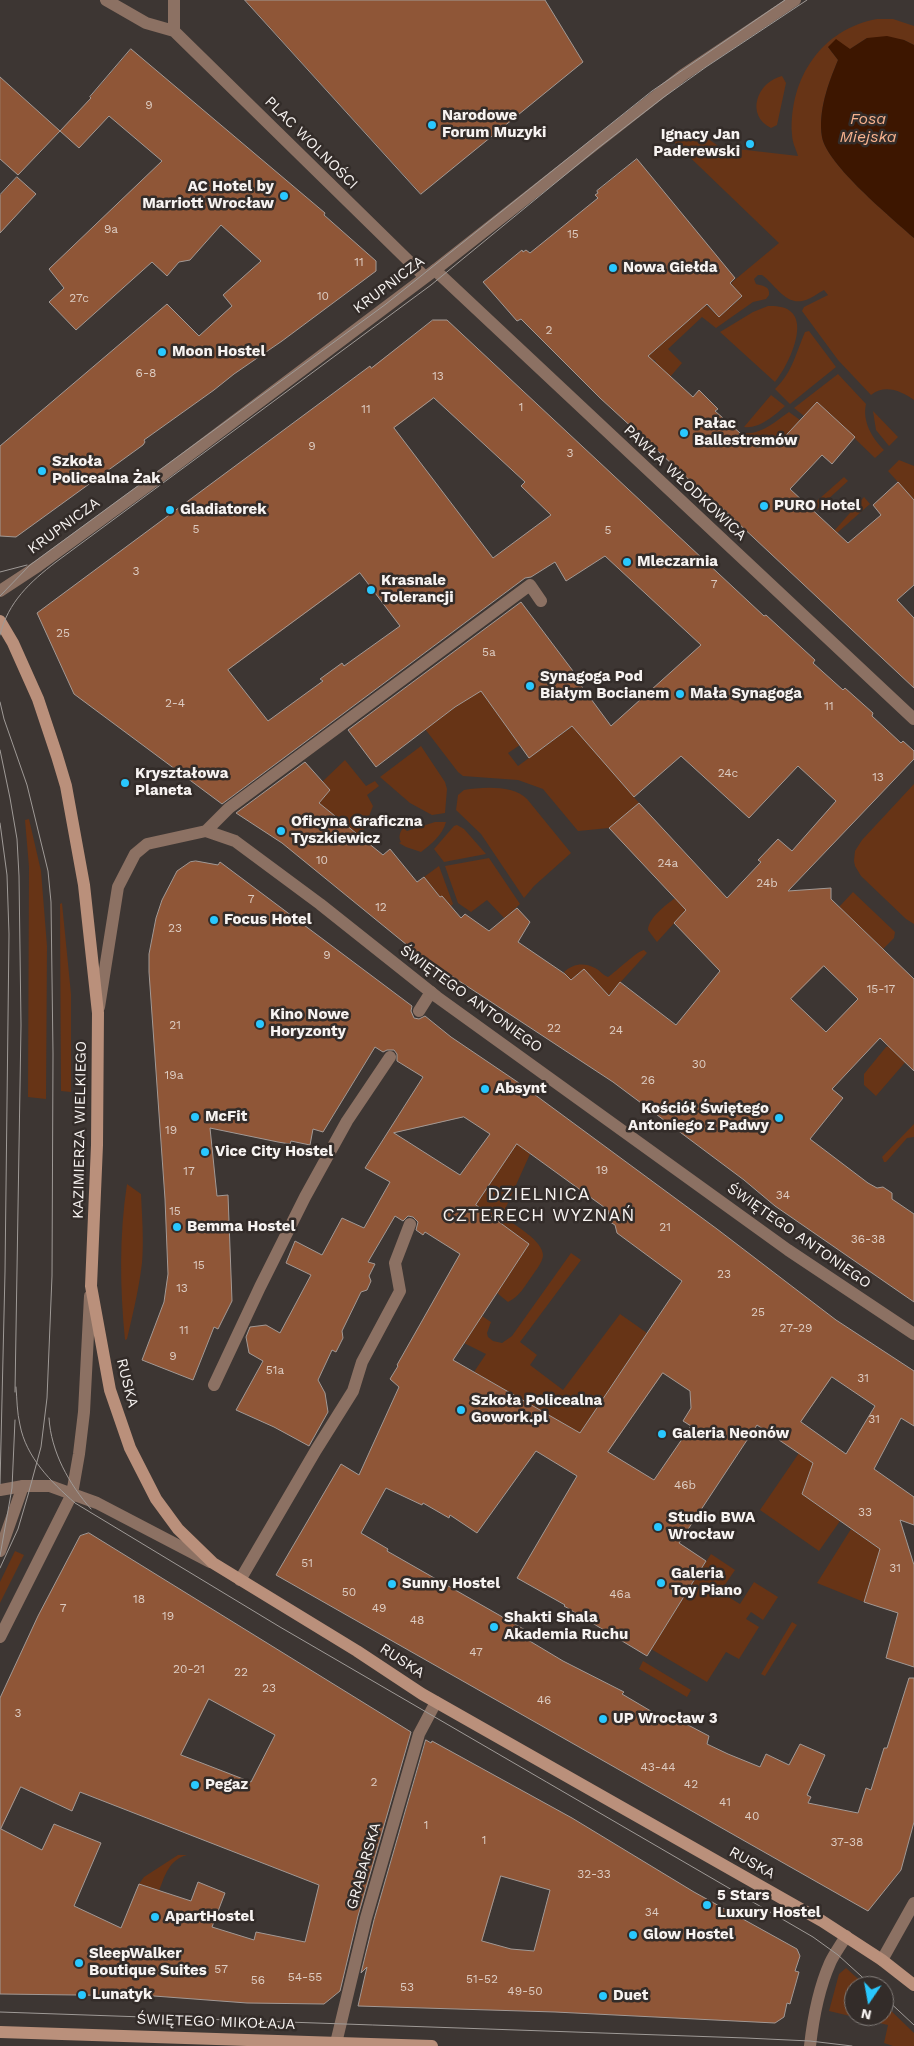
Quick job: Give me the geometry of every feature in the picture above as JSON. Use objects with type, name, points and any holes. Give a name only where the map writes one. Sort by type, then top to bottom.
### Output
[{"type":"main road","name":"KAZIMIERZA WIELKIEGO","points":[[0,621],[13,643],[40,705],[66,786],[84,886],[98,1013],[97,1145],[91,1286]]},
{"type":"main road","name":"RUSKA","points":[[91,1286],[110,1390],[130,1448],[156,1499],[168,1516],[213,1563],[436,1702],[822,1921],[882,1960],[914,1985]]},
{"type":"main road","name":"ŚWIĘTEGO MIKOŁAJA","points":[[0,2032],[432,2046]]},
{"type":"street","name":"PLAC WOLNOŚCI","points":[[106,0],[146,23],[174,31],[430,274]]},
{"type":"street","points":[[174,0],[174,31]]},
{"type":"street","name":"KRUPNICZA","points":[[0,592],[207,442],[430,274],[683,75],[795,0]]},
{"type":"street","name":"PAWŁA WŁODKOWICA","points":[[430,274],[914,719]]},
{"type":"street","points":[[206,831],[229,808],[530,585],[541,601]]},
{"type":"street","name":"ŚWIĘTEGO ANTONIEGO","points":[[98,1013],[118,887],[135,854],[147,844],[206,831],[235,840],[320,904],[431,992],[788,1250],[914,1334]]},
{"type":"street","points":[[419,1011],[431,992]]},
{"type":"street","points":[[214,1385],[260,1287],[306,1197],[348,1121],[390,1057]]},
{"type":"street","points":[[240,1580],[353,1391],[362,1362],[400,1292],[395,1263],[410,1224]]},
{"type":"street","name":"KAZIMIERZA WIELKIEGO","points":[[0,1637],[72,1494],[83,1418],[91,1286]]},
{"type":"street","points":[[0,1551],[23,1486]]},
{"type":"street","points":[[0,1490],[23,1486],[50,1486],[97,1503],[213,1563]]},
{"type":"street","name":"GRABARSKA","points":[[336,2042],[366,1918],[416,1744],[419,1734],[436,1702]]},
{"type":"street","points":[[882,1960],[914,1903]]},
{"type":"street","points":[[810,2046],[812,2031],[830,1962],[846,1936]]},
{"type":"shaded area","points":[[877,19],[893,19],[914,26],[914,45],[904,40],[867,38],[850,49],[828,47],[838,60],[827,88],[821,117],[821,127],[826,149],[835,162],[862,191],[914,238],[914,400],[904,394],[887,389],[871,395],[838,360],[802,311],[804,307],[828,295],[824,290],[806,300],[793,300],[782,294],[762,275],[758,275],[754,279],[756,284],[766,287],[768,290],[769,295],[766,299],[753,302],[716,328],[702,317],[668,349],[682,363],[670,377],[656,364],[655,360],[636,367],[706,305],[719,317],[742,297],[731,283],[779,243],[673,141],[684,134],[692,134],[708,139],[720,147],[798,156],[792,137],[793,113],[796,94],[803,76],[813,59],[825,45],[840,33]]},
{"type":"shaded area","points":[[782,76],[786,83],[777,125],[771,128],[758,115],[757,99],[766,85],[773,79]]},
{"type":"shaded area","points":[[768,306],[788,309],[795,318],[797,326],[797,336],[790,358],[775,382],[720,332],[753,312]]},
{"type":"shaded area","points":[[809,331],[836,367],[790,404],[775,389],[790,369],[805,332]]},
{"type":"shaded area","points":[[838,374],[866,404],[865,417],[869,429],[884,450],[875,458],[817,402],[804,416],[794,408]]},
{"type":"shaded area","points":[[771,395],[785,406],[761,424],[744,427]]},
{"type":"shaded area","points":[[873,411],[898,437],[889,446],[876,430]]},
{"type":"shaded area","points":[[789,412],[800,420],[748,477],[742,435],[762,430]]},
{"type":"shaded area","points":[[899,460],[914,466],[914,500],[888,471]]},
{"type":"shaded area","points":[[844,477],[848,481],[814,512],[810,507]]},
{"type":"shaded area","points":[[864,497],[870,504],[837,533],[834,531]]},
{"type":"shaded area","points":[[475,682],[520,745],[508,753],[518,766],[573,726],[639,803],[609,828],[578,831],[543,789],[518,780],[463,776],[425,729],[465,700]]},
{"type":"shaded area","points":[[421,746],[445,782],[447,789],[445,813],[432,815],[410,803],[380,777]]},
{"type":"shaded area","points":[[345,760],[366,786],[375,781],[379,786],[367,795],[373,806],[361,837],[320,804],[322,782]]},
{"type":"shaded area","points":[[914,784],[914,924],[906,919],[861,876],[854,861],[855,851],[862,840]]},
{"type":"shaded area","points":[[497,788],[521,794],[571,853],[534,886],[524,898],[481,834],[456,810],[458,795],[464,790]]},
{"type":"shaded area","points":[[29,819],[41,871],[47,946],[46,1099],[28,1097],[29,867],[25,820]]},
{"type":"shaded area","points":[[435,822],[446,822],[439,836],[421,852],[399,843],[401,842],[400,835],[403,828],[407,831]]},
{"type":"shaded area","points":[[457,825],[464,829],[486,854],[444,862],[434,849]]},
{"type":"shaded area","points":[[489,858],[520,904],[506,917],[507,921],[487,900],[471,912],[458,903],[445,866]]},
{"type":"shaded area","points":[[439,866],[453,904],[451,906],[442,896],[440,897],[424,877]]},
{"type":"shaded area","points":[[853,892],[895,932],[894,938],[883,949],[839,907]]},
{"type":"shaded area","points":[[675,898],[686,910],[657,942],[648,930],[649,925],[658,912]]},
{"type":"shaded area","points":[[62,903],[71,994],[71,1092],[61,1091],[60,904]]},
{"type":"shaded area","points":[[644,950],[647,953],[607,997],[585,970],[571,980],[564,972],[571,967],[586,965],[597,969],[608,977]]},
{"type":"shaded area","points":[[894,1044],[914,1052],[876,1096],[864,1085],[864,1074],[886,1047]]},
{"type":"shaded area","points":[[914,1124],[914,1137],[907,1138],[884,1162],[882,1157]]},
{"type":"shaded area","points":[[517,1144],[530,1154],[502,1216],[533,1239],[542,1250],[543,1256],[539,1266],[524,1287],[508,1302],[497,1293],[476,1205]]},
{"type":"shaded area","points":[[127,1184],[141,1194],[143,1246],[138,1291],[127,1339],[125,1340],[121,1262]]},
{"type":"shaded area","points":[[571,1253],[581,1260],[520,1342],[537,1355],[530,1365],[563,1390],[620,1314],[647,1333],[580,1433],[474,1372],[486,1354],[464,1343],[482,1316],[491,1322],[487,1333],[488,1337],[493,1341],[502,1343],[512,1336]]},
{"type":"shaded area","points":[[799,1453],[813,1463],[802,1494],[840,1521],[819,1551],[760,1510]]},
{"type":"shaded area","points":[[851,1529],[884,1552],[875,1571],[873,1571],[864,1602],[817,1583]]},
{"type":"shaded area","points":[[15,1551],[24,1555],[0,1603],[0,1582]]},
{"type":"shaded area","points":[[711,1554],[735,1570],[720,1592],[740,1604],[754,1582],[778,1597],[763,1620],[751,1612],[746,1619],[759,1627],[739,1659],[726,1652],[707,1682],[651,1649]]},
{"type":"shaded area","points":[[792,1622],[797,1625],[765,1676],[761,1674]]},
{"type":"shaded area","points":[[643,1661],[691,1690],[687,1697],[639,1669]]},
{"type":"shaded area","points":[[178,1855],[187,1855],[176,1860],[168,1869],[159,1891],[139,1884],[144,1877]]},
{"type":"shaded area","points":[[846,1968],[855,1976],[844,1976],[844,2015],[829,2011],[839,1974]]},
{"type":"shaded area","points":[[894,2014],[914,2033],[914,2046],[893,2046],[884,2043],[888,2026],[894,2026]]},
{"type":"water","name":"Fosa Miejska","points":[[887,36],[904,40],[914,45],[914,238],[877,205],[835,162],[826,149],[822,137],[821,117],[827,88],[838,60],[828,47],[836,39],[850,49],[867,38]]},
{"type":"building","name":"Narodowe Forum Muzyki","points":[[245,0],[545,0],[583,62],[421,194]]},
{"type":"building","points":[[131,49],[325,213],[324,215],[376,261],[376,271],[144,440],[143,445],[16,537],[0,536],[0,446],[167,304],[199,336],[232,306],[223,295],[261,261],[221,225],[190,260],[179,262],[167,276],[152,262],[76,330],[49,302],[64,288],[49,269],[162,161],[109,116],[79,148],[60,131],[91,98]]},
{"type":"building","points":[[0,77],[60,131],[18,175],[0,159]]},
{"type":"building","points":[[637,159],[735,278],[730,283],[742,296],[719,317],[707,304],[648,356],[693,397],[699,390],[718,409],[715,411],[756,447],[776,446],[817,402],[855,437],[832,464],[822,455],[790,489],[848,543],[881,515],[873,505],[898,482],[914,500],[914,585],[897,600],[914,618],[914,688],[722,508],[600,398],[521,319],[517,321],[483,282],[522,250],[523,252],[526,250],[530,253],[598,198],[595,195],[598,193],[597,191]]},
{"type":"building","points":[[17,177],[36,194],[0,233],[0,195]]},
{"type":"building","points":[[433,320],[447,320],[764,616],[766,615],[815,660],[813,663],[843,690],[845,688],[873,713],[872,716],[901,743],[903,741],[914,751],[914,759],[788,891],[831,888],[831,899],[914,979],[914,1071],[880,1038],[832,1089],[843,1098],[810,1139],[868,1183],[877,1188],[883,1187],[892,1193],[892,1199],[914,1214],[914,1302],[775,1206],[744,1180],[613,1082],[418,954],[282,843],[236,813],[305,762],[330,790],[319,803],[383,855],[390,849],[417,882],[424,877],[440,897],[442,896],[461,918],[465,914],[489,931],[517,908],[530,922],[518,942],[571,980],[584,969],[609,996],[620,982],[676,1025],[720,971],[674,923],[686,910],[609,828],[639,803],[727,898],[761,862],[758,860],[778,839],[792,851],[836,801],[798,766],[749,818],[681,756],[634,797],[572,726],[529,758],[481,691],[455,707],[376,767],[348,730],[521,602],[576,675],[574,676],[611,726],[701,645],[605,556],[566,581],[555,562],[531,577],[525,578],[222,804],[74,694],[37,613],[370,366],[371,368]],"holes":[[[434,398],[525,482],[521,486],[551,515],[493,558],[394,428]],[[360,573],[400,626],[344,666],[342,663],[320,679],[323,681],[268,721],[228,670]],[[824,966],[858,999],[826,1032],[791,999]]]},
{"type":"building","points":[[196,861],[218,865],[220,862],[412,1006],[411,1011],[414,1018],[419,1019],[425,1016],[451,1037],[519,1083],[717,1229],[836,1320],[914,1371],[914,1426],[901,1418],[874,1469],[914,1497],[914,1525],[900,1520],[914,1565],[914,1667],[886,1658],[898,1613],[864,1602],[880,1549],[802,1494],[813,1463],[757,1425],[679,1543],[706,1561],[647,1656],[565,1605],[517,1578],[577,1476],[536,1451],[477,1533],[450,1515],[449,1518],[423,1503],[422,1505],[386,1488],[361,1533],[388,1549],[387,1551],[527,1631],[523,1637],[563,1661],[624,1692],[622,1694],[666,1720],[669,1715],[709,1736],[707,1744],[760,1767],[766,1754],[789,1765],[800,1744],[825,1755],[807,1795],[811,1797],[808,1803],[858,1813],[866,1788],[871,1790],[884,1748],[887,1748],[909,1678],[914,1678],[914,1822],[901,1870],[868,1911],[276,1575],[341,1464],[359,1475],[399,1387],[390,1379],[460,1254],[425,1232],[423,1235],[416,1230],[418,1222],[413,1217],[408,1216],[403,1221],[395,1216],[368,1262],[375,1264],[369,1276],[371,1281],[367,1290],[361,1292],[342,1331],[343,1338],[336,1352],[332,1350],[318,1380],[325,1393],[328,1412],[309,1446],[274,1427],[236,1410],[263,1361],[249,1353],[246,1337],[250,1327],[266,1325],[280,1333],[311,1275],[286,1263],[295,1241],[322,1255],[342,1218],[364,1228],[390,1182],[365,1168],[423,1077],[397,1061],[397,1054],[394,1050],[383,1052],[375,1047],[323,1132],[313,1129],[310,1145],[291,1141],[290,1144],[278,1142],[210,1128],[217,1196],[228,1195],[232,1301],[218,1329],[214,1327],[193,1380],[142,1360],[164,1302],[168,1274],[149,954],[156,918],[162,900],[177,871],[190,862]],"holes":[[[464,1117],[490,1134],[460,1175],[394,1133]],[[517,1144],[608,1210],[610,1222],[615,1225],[617,1233],[682,1281],[580,1433],[453,1360],[529,1244],[476,1205]],[[663,1373],[690,1391],[691,1408],[683,1421],[691,1426],[654,1480],[608,1452]],[[832,1377],[875,1406],[846,1454],[801,1422]]]},
{"type":"building","points":[[89,1533],[411,1732],[358,1916],[340,1991],[324,2004],[247,2003],[154,1996],[0,1994],[0,1698],[38,1616],[80,1536]],"holes":[[[209,1699],[275,1735],[251,1782],[181,1755]],[[21,1787],[72,1811],[80,1792],[319,1885],[305,1942],[256,1932],[254,1940],[212,1927],[225,1893],[198,1882],[191,1901],[139,1884],[121,1928],[74,1906],[101,1843],[54,1824],[42,1850],[1,1829]]]},
{"type":"building","points":[[426,1740],[431,1743],[432,1741],[572,1818],[694,1892],[797,1949],[800,1956],[795,1971],[799,1972],[790,2004],[787,2003],[784,2017],[775,2023],[555,2012],[358,2006],[367,1967],[361,1973],[374,1920]],"holes":[[[501,1876],[550,1890],[534,1951],[511,1949],[482,1941]]]},
{"type":"tram line","points":[[0,596],[30,565],[386,304],[652,91],[785,0]]},
{"type":"tram line","points":[[0,635],[8,612],[14,603],[37,577],[56,562],[431,285],[598,148],[664,97],[807,0]]},
{"type":"tram line","points":[[0,572],[27,565]]},
{"type":"tram line","points":[[0,702],[27,785],[48,871],[51,902],[53,1054],[52,1276],[47,1398],[41,1447],[28,1495],[18,1529],[0,1568]]},
{"type":"tram line","points":[[0,750],[17,839],[19,876],[21,1025],[15,1392]]},
{"type":"tram line","points":[[0,823],[7,875],[9,934],[5,1272],[0,1484]]},
{"type":"tram line","points":[[16,1387],[19,1420],[28,1448],[49,1478],[75,1503],[280,1627],[813,1937],[838,1955],[861,1976]]},
{"type":"tram line","points":[[49,1418],[50,1431],[57,1455],[75,1489],[91,1509]]},
{"type":"tram line","points":[[0,1556],[12,1488],[15,1420]]},
{"type":"tram line","points":[[894,2006],[914,2025]]},
{"type":"tram line","points":[[0,2012],[746,2038],[810,2041],[852,2046]]},
{"type":"place","name":"Narodowe Forum Muzyki","points":[[432,125]]},
{"type":"place","name":"Ignacy Jan Paderewski","points":[[750,144]]},
{"type":"place","name":"AC Hotel by Marriott Wrocław","points":[[284,196]]},
{"type":"place","name":"Nowa Giełda","points":[[613,268]]},
{"type":"place","name":"Moon Hostel","points":[[162,352]]},
{"type":"place","name":"Pałac Ballestremów","points":[[684,433]]},
{"type":"place","name":"Szkoła Policealna Żak","points":[[42,471]]},
{"type":"place","name":"PURO Hotel","points":[[764,506]]},
{"type":"place","name":"Gladiatorek","points":[[170,510]]},
{"type":"place","name":"Mleczarnia","points":[[627,562]]},
{"type":"place","name":"Krasnale Tolerancji","points":[[371,590]]},
{"type":"place","name":"Synagoga Pod Białym Bocianem","points":[[530,686]]},
{"type":"place","name":"Mała Synagoga","points":[[680,694]]},
{"type":"place","name":"Kryształowa Planeta","points":[[125,783]]},
{"type":"place","name":"Oficyna Graficzna Tyszkiewicz","points":[[281,831]]},
{"type":"place","name":"Focus Hotel","points":[[214,920]]},
{"type":"place","name":"Kino Nowe Horyzonty","points":[[260,1024]]},
{"type":"place","name":"Absynt","points":[[485,1089]]},
{"type":"place","name":"McFit","points":[[195,1117]]},
{"type":"place","name":"Kościół Świętego Antoniego z Padwy","points":[[779,1118]]},
{"type":"place","name":"Vice City Hostel","points":[[205,1152]]},
{"type":"place","name":"Bemma Hostel","points":[[177,1227]]},
{"type":"place","name":"Szkoła Policealna Gowork.pl","points":[[461,1410]]},
{"type":"place","name":"Galeria Neonów","points":[[662,1434]]},
{"type":"place","name":"Studio BWA Wrocław","points":[[658,1527]]},
{"type":"place","name":"Galeria Toy Piano","points":[[661,1583]]},
{"type":"place","name":"Sunny Hostel","points":[[392,1584]]},
{"type":"place","name":"Shakti Shala Akademia Ruchu","points":[[494,1627]]},
{"type":"place","name":"UP Wrocław 3","points":[[603,1719]]},
{"type":"place","name":"Pegaz","points":[[195,1785]]},
{"type":"place","name":"5 Stars Luxury Hostel","points":[[707,1905]]},
{"type":"place","name":"ApartHostel","points":[[155,1917]]},
{"type":"place","name":"Glow Hostel","points":[[633,1935]]},
{"type":"place","name":"SleepWalker Boutique Suites","points":[[79,1963]]},
{"type":"place","name":"Lunatyk","points":[[82,1995]]},
{"type":"place","name":"Duet","points":[[603,1996]]},
{"type":"district","name":"DZIELNICA CZTERECH WYZNAŃ","points":[[539,1205]]}]
